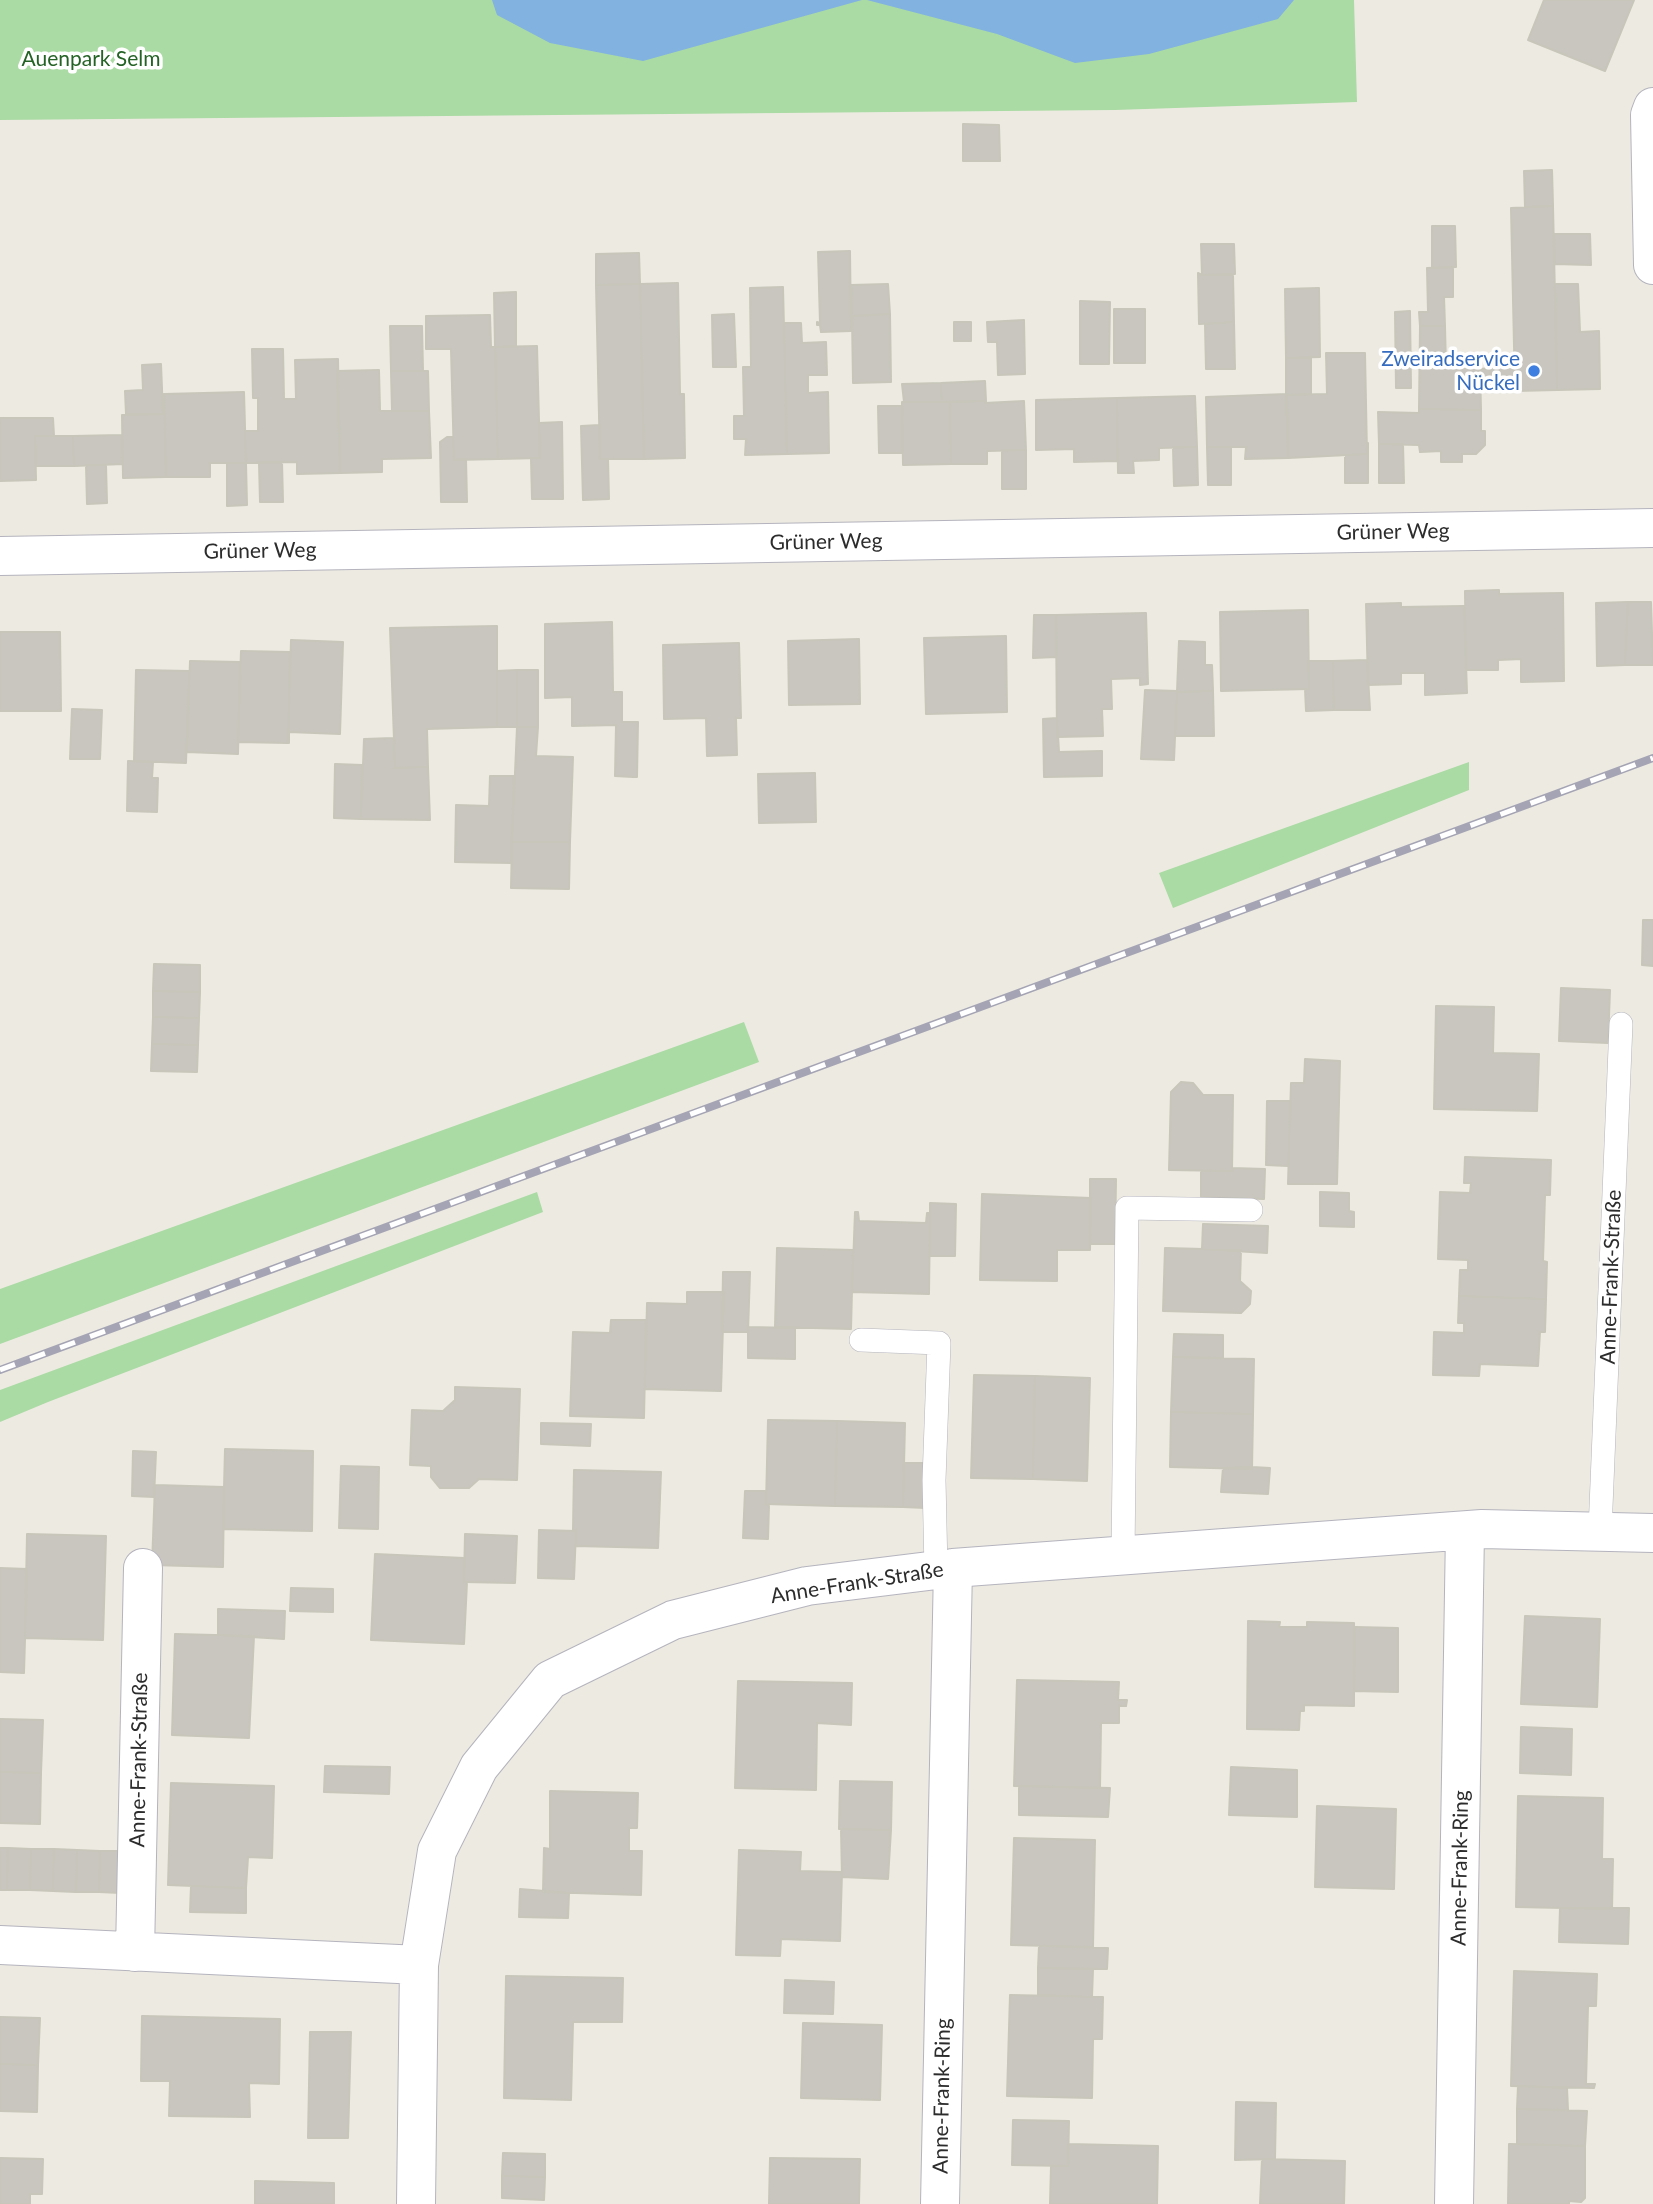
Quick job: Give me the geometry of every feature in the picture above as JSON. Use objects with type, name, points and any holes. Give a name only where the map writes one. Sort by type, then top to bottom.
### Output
[{"type":"street","points":[[1653,107],[1650,115],[1653,265]]},
{"type":"street","name":"Grüner Weg","points":[[0,556],[1653,528]]},
{"type":"street","name":"Anne-Frank-Straße","points":[[416,2204],[419,1965],[437,1851],[479,1767],[550,1680],[673,1620],[807,1586],[945,1569],[1482,1529],[1653,1533]]},
{"type":"street","name":"Anne-Frank-Ring","points":[[1454,2204],[1465,1531]]},
{"type":"street","name":"Anne-Frank-Straße","points":[[135,1952],[143,1568]]},
{"type":"street","name":"Anne-Frank-Ring","points":[[940,2204],[945,1569]]},
{"type":"street","points":[[0,1945],[419,1965]]},
{"type":"lane","name":"Anne-Frank-Straße","points":[[1600,1531],[1621,1024]]},
{"type":"lane","points":[[1123,1555],[1128,1208],[1251,1210]]},
{"type":"lane","points":[[861,1340],[939,1343],[934,1480],[945,1569]]},
{"type":"green space","name":"Auenpark Selm","points":[[0,0],[1354,0],[1357,102],[1115,110],[0,120]]},
{"type":"green space","points":[[1469,762],[1469,790],[1173,908],[1159,873]]},
{"type":"green space","points":[[744,1022],[759,1062],[0,1344],[0,1289]]},
{"type":"green space","points":[[537,1192],[543,1212],[0,1422],[0,1390]]},
{"type":"water","points":[[492,0],[862,0],[643,61],[550,43],[497,15]]},
{"type":"water","points":[[867,0],[1294,0],[1278,19],[1149,54],[1075,63],[997,34]]},
{"type":"building","points":[[1544,0],[1634,0],[1605,71],[1528,40]]},
{"type":"building","points":[[963,124],[999,125],[1000,161],[963,161]]},
{"type":"building","points":[[1552,170],[1553,206],[1525,207],[1524,171]]},
{"type":"building","points":[[1553,206],[1557,390],[1515,391],[1511,208]]},
{"type":"building","points":[[1432,226],[1455,226],[1456,267],[1432,268]]},
{"type":"building","points":[[1554,234],[1590,234],[1591,265],[1555,264]]},
{"type":"building","points":[[1201,244],[1234,244],[1235,274],[1202,275]]},
{"type":"building","points":[[850,251],[851,331],[821,332],[820,325],[817,325],[817,322],[820,323],[818,252]]},
{"type":"building","points":[[639,253],[640,284],[596,285],[596,254]]},
{"type":"building","points":[[1453,267],[1453,297],[1444,297],[1445,326],[1420,326],[1419,312],[1428,312],[1427,268]]},
{"type":"building","points":[[1198,273],[1233,275],[1234,322],[1199,324]]},
{"type":"building","points":[[678,283],[680,394],[684,394],[685,458],[644,459],[640,284]]},
{"type":"building","points":[[640,284],[644,459],[600,459],[596,285]]},
{"type":"building","points":[[888,284],[890,314],[852,316],[851,285]]},
{"type":"building","points":[[1555,284],[1578,284],[1580,332],[1599,331],[1600,389],[1557,390]]},
{"type":"building","points":[[783,287],[787,454],[745,455],[746,439],[734,439],[734,416],[744,416],[743,367],[751,367],[750,288]]},
{"type":"building","points":[[1319,288],[1320,357],[1286,358],[1285,289]]},
{"type":"building","points":[[516,292],[516,346],[495,347],[494,293]]},
{"type":"building","points":[[1080,301],[1110,302],[1109,364],[1080,364]]},
{"type":"building","points":[[1114,309],[1145,309],[1145,363],[1114,363]]},
{"type":"building","points":[[1410,311],[1411,388],[1396,388],[1395,312]]},
{"type":"building","points":[[734,314],[736,367],[713,367],[712,315]]},
{"type":"building","points":[[890,314],[891,382],[853,383],[852,316]]},
{"type":"building","points":[[490,315],[491,347],[495,347],[498,459],[454,460],[451,349],[426,349],[426,316]]},
{"type":"building","points":[[1024,320],[1025,374],[998,375],[997,342],[988,342],[987,322]]},
{"type":"building","points":[[954,322],[971,322],[971,341],[954,341]]},
{"type":"building","points":[[1234,322],[1235,369],[1206,369],[1205,324]]},
{"type":"building","points":[[784,323],[801,323],[802,343],[826,342],[827,375],[808,375],[808,393],[828,392],[829,453],[787,454]]},
{"type":"building","points":[[390,326],[422,326],[423,371],[391,371]]},
{"type":"building","points":[[1420,326],[1445,326],[1446,368],[1480,368],[1481,410],[1419,409]]},
{"type":"building","points":[[537,346],[540,458],[498,459],[495,347]]},
{"type":"building","points":[[252,349],[283,349],[284,399],[296,399],[295,360],[338,359],[340,473],[297,474],[297,462],[246,463],[245,431],[258,431],[258,398],[253,398]]},
{"type":"building","points":[[1326,353],[1365,353],[1367,454],[1288,458],[1286,395],[1327,394]]},
{"type":"building","points":[[1286,358],[1311,358],[1311,394],[1286,395]]},
{"type":"building","points":[[161,364],[163,414],[126,414],[125,391],[143,390],[142,365]]},
{"type":"building","points":[[1490,368],[1490,390],[1481,390],[1480,369]]},
{"type":"building","points":[[1490,368],[1515,368],[1515,389],[1490,390]]},
{"type":"building","points":[[379,370],[380,411],[429,411],[431,458],[382,459],[382,472],[340,473],[337,371]]},
{"type":"building","points":[[391,371],[428,371],[429,411],[392,411]]},
{"type":"building","points":[[985,381],[986,401],[942,402],[941,383]]},
{"type":"building","points":[[941,383],[942,402],[904,402],[902,384]]},
{"type":"building","points":[[244,392],[246,463],[210,463],[210,477],[166,477],[164,394]]},
{"type":"building","points":[[1287,394],[1288,458],[1245,459],[1246,447],[1207,447],[1206,397]]},
{"type":"building","points":[[1195,396],[1197,447],[1159,448],[1159,460],[1133,461],[1134,473],[1118,473],[1117,398]]},
{"type":"building","points":[[1117,398],[1117,461],[1074,462],[1074,449],[1036,450],[1036,400]]},
{"type":"building","points":[[986,401],[985,403],[1024,401],[1026,450],[987,451],[987,464],[951,464],[950,402]]},
{"type":"building","points":[[902,402],[950,402],[951,464],[903,465]]},
{"type":"building","points":[[878,406],[902,406],[902,453],[879,453]]},
{"type":"building","points":[[1419,409],[1481,410],[1481,431],[1485,431],[1485,445],[1476,454],[1462,454],[1462,462],[1441,462],[1441,451],[1420,452],[1419,445],[1379,444],[1378,412],[1419,413]]},
{"type":"building","points":[[165,414],[166,477],[123,478],[122,415]]},
{"type":"building","points":[[0,418],[53,418],[54,436],[35,436],[36,480],[0,481]]},
{"type":"building","points":[[562,422],[563,499],[532,499],[531,458],[540,458],[539,423]]},
{"type":"building","points":[[600,425],[600,459],[608,459],[609,499],[583,500],[581,426]]},
{"type":"building","points":[[122,435],[123,464],[74,466],[73,436]]},
{"type":"building","points":[[35,436],[73,436],[74,466],[36,466]]},
{"type":"building","points":[[447,437],[453,437],[454,460],[466,459],[467,502],[441,502],[440,442]]},
{"type":"building","points":[[1368,443],[1368,483],[1345,483],[1345,455],[1367,454]]},
{"type":"building","points":[[1379,444],[1403,444],[1404,483],[1379,483]]},
{"type":"building","points":[[1173,447],[1197,447],[1198,485],[1174,486]]},
{"type":"building","points":[[1207,447],[1231,447],[1231,485],[1208,485]]},
{"type":"building","points":[[1002,450],[1026,450],[1026,489],[1002,489]]},
{"type":"building","points":[[259,462],[282,462],[283,502],[260,502]]},
{"type":"building","points":[[227,463],[246,463],[247,505],[227,506]]},
{"type":"building","points":[[86,465],[106,465],[107,503],[87,504]]},
{"type":"building","points":[[1499,590],[1499,594],[1563,593],[1564,681],[1521,682],[1521,659],[1498,660],[1498,670],[1466,670],[1465,591]]},
{"type":"building","points":[[1628,602],[1625,665],[1597,666],[1596,603]]},
{"type":"building","points":[[1628,602],[1651,602],[1653,665],[1625,665]]},
{"type":"building","points":[[1401,603],[1401,607],[1464,606],[1467,693],[1425,695],[1425,673],[1401,673],[1401,684],[1368,685],[1366,604]]},
{"type":"building","points":[[1308,610],[1309,689],[1221,691],[1220,612]]},
{"type":"building","points":[[1146,613],[1148,684],[1140,685],[1140,678],[1111,679],[1112,709],[1102,709],[1103,736],[1057,737],[1056,615]]},
{"type":"building","points":[[1034,615],[1056,615],[1056,657],[1033,658]]},
{"type":"building","points":[[612,622],[613,692],[622,692],[622,722],[638,722],[637,777],[615,776],[616,725],[572,726],[572,697],[545,698],[545,624]]},
{"type":"building","points":[[497,626],[497,727],[427,729],[428,767],[395,768],[390,628]]},
{"type":"building","points":[[0,632],[60,632],[61,711],[0,711]]},
{"type":"building","points":[[1006,636],[1007,712],[926,714],[924,638]]},
{"type":"building","points":[[859,639],[860,704],[789,705],[788,641]]},
{"type":"building","points":[[291,640],[343,642],[340,734],[289,732],[288,743]]},
{"type":"building","points":[[1179,641],[1205,642],[1205,665],[1212,665],[1213,691],[1177,692]]},
{"type":"building","points":[[739,643],[741,718],[736,718],[737,755],[707,756],[706,718],[664,719],[663,645]]},
{"type":"building","points":[[241,651],[290,652],[288,743],[238,742]]},
{"type":"building","points":[[1367,660],[1370,710],[1334,710],[1333,661]]},
{"type":"building","points":[[190,661],[240,662],[238,754],[187,752]]},
{"type":"building","points":[[1308,661],[1333,661],[1334,710],[1306,711],[1305,689],[1309,689]]},
{"type":"building","points":[[136,670],[189,671],[186,763],[134,761]]},
{"type":"building","points":[[517,670],[517,727],[497,727],[497,671]]},
{"type":"building","points":[[517,670],[538,670],[538,727],[517,727]]},
{"type":"building","points":[[1145,690],[1177,691],[1174,760],[1141,759]]},
{"type":"building","points":[[1213,691],[1214,736],[1175,736],[1177,692]]},
{"type":"building","points":[[72,709],[102,710],[100,759],[70,759]]},
{"type":"building","points":[[1057,718],[1059,752],[1102,751],[1102,776],[1044,777],[1043,719]]},
{"type":"building","points":[[517,727],[538,727],[536,756],[573,757],[570,842],[512,842]]},
{"type":"building","points":[[394,738],[395,768],[428,767],[430,820],[361,819],[364,739]]},
{"type":"building","points":[[128,761],[153,762],[152,778],[158,778],[157,812],[127,811]]},
{"type":"building","points":[[335,764],[362,765],[361,819],[334,818]]},
{"type":"building","points":[[815,773],[816,822],[759,823],[758,774]]},
{"type":"building","points":[[490,776],[514,776],[511,863],[455,862],[456,805],[489,806]]},
{"type":"building","points":[[512,842],[570,842],[569,889],[511,888]]},
{"type":"building","points":[[1643,920],[1653,920],[1653,966],[1642,965]]},
{"type":"building","points":[[154,964],[200,965],[200,992],[153,991]]},
{"type":"building","points":[[1561,988],[1610,990],[1608,1043],[1559,1041]]},
{"type":"building","points":[[153,991],[200,992],[199,1018],[153,1017]]},
{"type":"building","points":[[1436,1006],[1494,1007],[1493,1053],[1539,1054],[1537,1111],[1434,1109]]},
{"type":"building","points":[[153,1017],[199,1018],[198,1045],[152,1044]]},
{"type":"building","points":[[152,1044],[198,1045],[197,1072],[151,1071]]},
{"type":"building","points":[[1305,1059],[1340,1061],[1337,1184],[1288,1184],[1291,1083],[1304,1083]]},
{"type":"building","points":[[1181,1082],[1193,1083],[1203,1095],[1233,1095],[1232,1171],[1169,1170],[1171,1092]]},
{"type":"building","points":[[1267,1101],[1291,1101],[1288,1166],[1266,1165]]},
{"type":"building","points":[[1465,1157],[1551,1160],[1550,1195],[1545,1195],[1543,1261],[1547,1262],[1546,1299],[1459,1296],[1460,1270],[1468,1270],[1468,1260],[1438,1259],[1440,1192],[1470,1193],[1471,1183],[1464,1183]]},
{"type":"building","points":[[1232,1168],[1265,1169],[1264,1199],[1201,1197],[1201,1171],[1232,1171]]},
{"type":"building","points":[[1090,1179],[1116,1179],[1115,1244],[1090,1244]]},
{"type":"building","points":[[1320,1192],[1349,1193],[1349,1211],[1354,1212],[1354,1227],[1320,1226]]},
{"type":"building","points":[[982,1194],[1091,1198],[1090,1250],[1057,1250],[1057,1281],[980,1280]]},
{"type":"building","points":[[930,1203],[956,1204],[955,1256],[930,1256]]},
{"type":"building","points":[[855,1212],[858,1212],[859,1221],[926,1223],[927,1213],[930,1213],[929,1294],[852,1292]]},
{"type":"building","points":[[1203,1224],[1268,1226],[1267,1253],[1202,1249]]},
{"type":"building","points":[[777,1248],[853,1250],[851,1329],[775,1327]]},
{"type":"building","points":[[1165,1248],[1241,1250],[1240,1281],[1251,1291],[1250,1304],[1241,1313],[1163,1311]]},
{"type":"building","points":[[723,1272],[750,1272],[748,1332],[722,1332]]},
{"type":"building","points":[[687,1292],[724,1292],[721,1391],[645,1389],[647,1303],[687,1304]]},
{"type":"building","points":[[1459,1296],[1546,1299],[1545,1332],[1540,1332],[1538,1366],[1480,1364],[1479,1376],[1433,1375],[1434,1332],[1464,1333],[1464,1323],[1458,1323]]},
{"type":"building","points":[[611,1320],[646,1320],[644,1418],[570,1416],[573,1332],[610,1333]]},
{"type":"building","points":[[748,1327],[795,1328],[795,1359],[748,1358]]},
{"type":"building","points":[[1174,1334],[1223,1335],[1223,1358],[1173,1357]]},
{"type":"building","points":[[1173,1357],[1254,1359],[1253,1414],[1171,1412]]},
{"type":"building","points":[[974,1375],[1035,1376],[1033,1479],[971,1478]]},
{"type":"building","points":[[1035,1376],[1090,1378],[1087,1481],[1033,1479]]},
{"type":"building","points":[[455,1387],[520,1389],[517,1480],[479,1479],[469,1488],[440,1488],[431,1477],[431,1466],[410,1465],[412,1410],[443,1411],[455,1400]]},
{"type":"building","points":[[1171,1412],[1253,1414],[1252,1469],[1170,1467]]},
{"type":"building","points":[[768,1420],[837,1421],[835,1506],[766,1504]]},
{"type":"building","points":[[837,1421],[905,1423],[903,1507],[835,1506]]},
{"type":"building","points":[[541,1423],[591,1424],[590,1446],[541,1444]]},
{"type":"building","points":[[225,1449],[313,1451],[312,1531],[223,1529]]},
{"type":"building","points":[[133,1451],[156,1452],[154,1497],[132,1496]]},
{"type":"building","points":[[904,1463],[927,1463],[926,1508],[903,1507]]},
{"type":"building","points":[[341,1466],[379,1467],[378,1529],[339,1528]]},
{"type":"building","points":[[1223,1468],[1270,1468],[1268,1494],[1221,1492]]},
{"type":"building","points":[[574,1470],[661,1472],[658,1548],[576,1546],[576,1531],[573,1530]]},
{"type":"building","points":[[155,1485],[224,1487],[223,1567],[152,1565]]},
{"type":"building","points":[[745,1491],[766,1491],[766,1504],[769,1504],[768,1539],[743,1538]]},
{"type":"building","points":[[539,1530],[576,1531],[574,1579],[538,1578]]},
{"type":"building","points":[[27,1534],[106,1536],[103,1640],[25,1638]]},
{"type":"building","points":[[465,1534],[517,1536],[515,1583],[464,1582]]},
{"type":"building","points":[[375,1554],[464,1558],[464,1582],[467,1582],[464,1644],[371,1640]]},
{"type":"building","points":[[0,1568],[27,1569],[24,1673],[0,1672]]},
{"type":"building","points":[[291,1588],[333,1589],[333,1612],[290,1611]]},
{"type":"building","points":[[218,1609],[285,1611],[284,1639],[218,1635]]},
{"type":"building","points":[[1525,1616],[1600,1619],[1597,1707],[1521,1704]]},
{"type":"building","points":[[1248,1621],[1280,1622],[1279,1627],[1307,1627],[1307,1622],[1354,1623],[1354,1706],[1304,1705],[1304,1711],[1300,1711],[1299,1730],[1247,1729]]},
{"type":"building","points":[[1355,1627],[1398,1628],[1398,1692],[1354,1691]]},
{"type":"building","points":[[175,1634],[254,1636],[249,1738],[172,1735]]},
{"type":"building","points":[[1017,1680],[1119,1682],[1118,1700],[1127,1700],[1126,1706],[1119,1706],[1119,1723],[1101,1723],[1100,1788],[1014,1786]]},
{"type":"building","points":[[738,1681],[852,1683],[851,1725],[817,1723],[816,1790],[735,1788]]},
{"type":"building","points":[[0,1719],[43,1720],[41,1773],[0,1772]]},
{"type":"building","points":[[1521,1727],[1572,1729],[1571,1775],[1520,1773]]},
{"type":"building","points":[[325,1766],[390,1767],[389,1794],[324,1792]]},
{"type":"building","points":[[1231,1767],[1297,1770],[1297,1817],[1229,1815]]},
{"type":"building","points":[[0,1772],[41,1773],[40,1824],[0,1823]]},
{"type":"building","points":[[840,1781],[892,1782],[891,1830],[839,1829]]},
{"type":"building","points":[[171,1783],[274,1786],[272,1858],[248,1857],[246,1888],[168,1885]]},
{"type":"building","points":[[1019,1786],[1110,1788],[1108,1817],[1019,1815]]},
{"type":"building","points":[[550,1791],[638,1793],[637,1828],[629,1828],[629,1851],[642,1851],[641,1895],[543,1892],[544,1848],[550,1849]]},
{"type":"building","points":[[1518,1796],[1603,1798],[1602,1859],[1613,1859],[1612,1909],[1516,1907]]},
{"type":"building","points":[[1317,1806],[1396,1809],[1394,1889],[1315,1887]]},
{"type":"building","points":[[841,1829],[891,1830],[888,1879],[842,1877]]},
{"type":"building","points":[[1014,1838],[1095,1840],[1093,1947],[1011,1945]]},
{"type":"building","points":[[0,1848],[8,1848],[7,1890],[0,1890]]},
{"type":"building","points":[[8,1848],[31,1849],[30,1890],[7,1890]]},
{"type":"building","points":[[31,1849],[54,1849],[53,1891],[30,1890]]},
{"type":"building","points":[[54,1849],[77,1850],[76,1892],[53,1891]]},
{"type":"building","points":[[77,1850],[100,1851],[99,1892],[76,1892]]},
{"type":"building","points":[[739,1850],[801,1852],[800,1871],[842,1872],[840,1941],[781,1939],[780,1956],[736,1955]]},
{"type":"building","points":[[100,1851],[122,1851],[121,1893],[99,1892]]},
{"type":"building","points":[[191,1886],[246,1888],[246,1913],[190,1912]]},
{"type":"building","points":[[520,1889],[569,1893],[568,1918],[519,1917]]},
{"type":"building","points":[[1560,1908],[1629,1908],[1628,1944],[1559,1942]]},
{"type":"building","points":[[1039,1946],[1108,1948],[1107,1969],[1038,1968]]},
{"type":"building","points":[[1038,1968],[1093,1969],[1092,1997],[1038,1995]]},
{"type":"building","points":[[1514,1971],[1597,1974],[1596,2006],[1588,2006],[1586,2084],[1595,2084],[1594,2088],[1511,2086]]},
{"type":"building","points":[[506,1976],[623,1978],[622,2022],[573,2022],[571,2100],[504,2098]]},
{"type":"building","points":[[785,1980],[834,1982],[833,2014],[784,2013]]},
{"type":"building","points":[[1010,1995],[1103,1997],[1102,2039],[1093,2039],[1092,2098],[1007,2096]]},
{"type":"building","points":[[142,2016],[280,2019],[279,2084],[249,2083],[250,2117],[169,2116],[170,2081],[141,2081]]},
{"type":"building","points":[[0,2017],[40,2018],[38,2065],[0,2064]]},
{"type":"building","points":[[803,2023],[882,2025],[880,2100],[801,2098]]},
{"type":"building","points":[[310,2032],[351,2032],[348,2138],[308,2138]]},
{"type":"building","points":[[0,2064],[38,2065],[37,2112],[0,2111]]},
{"type":"building","points":[[1518,2086],[1567,2088],[1568,2110],[1517,2109]]},
{"type":"building","points":[[1236,2102],[1276,2103],[1275,2159],[1235,2160]]},
{"type":"building","points":[[1517,2109],[1587,2111],[1585,2146],[1517,2144]]},
{"type":"building","points":[[1013,2120],[1069,2121],[1068,2166],[1012,2165]]},
{"type":"building","points":[[1068,2144],[1158,2146],[1157,2204],[1050,2204],[1051,2166],[1068,2166]]},
{"type":"building","points":[[1509,2144],[1585,2146],[1585,2198],[1581,2202],[1569,2201],[1569,2204],[1508,2204]]},
{"type":"building","points":[[503,2153],[545,2154],[545,2177],[502,2176]]},
{"type":"building","points":[[0,2158],[43,2159],[42,2194],[30,2194],[30,2204],[0,2204]]},
{"type":"building","points":[[770,2158],[860,2159],[859,2204],[769,2204]]},
{"type":"building","points":[[1262,2159],[1345,2161],[1344,2204],[1260,2204]]},
{"type":"building","points":[[502,2176],[545,2177],[544,2200],[502,2198]]},
{"type":"building","points":[[255,2181],[334,2183],[334,2204],[255,2204]]},
{"type":"railway","points":[[0,1370],[1653,758]]},
{"type":"place","name":"Zweiradservice Nückel","points":[[1534,371]]}]
